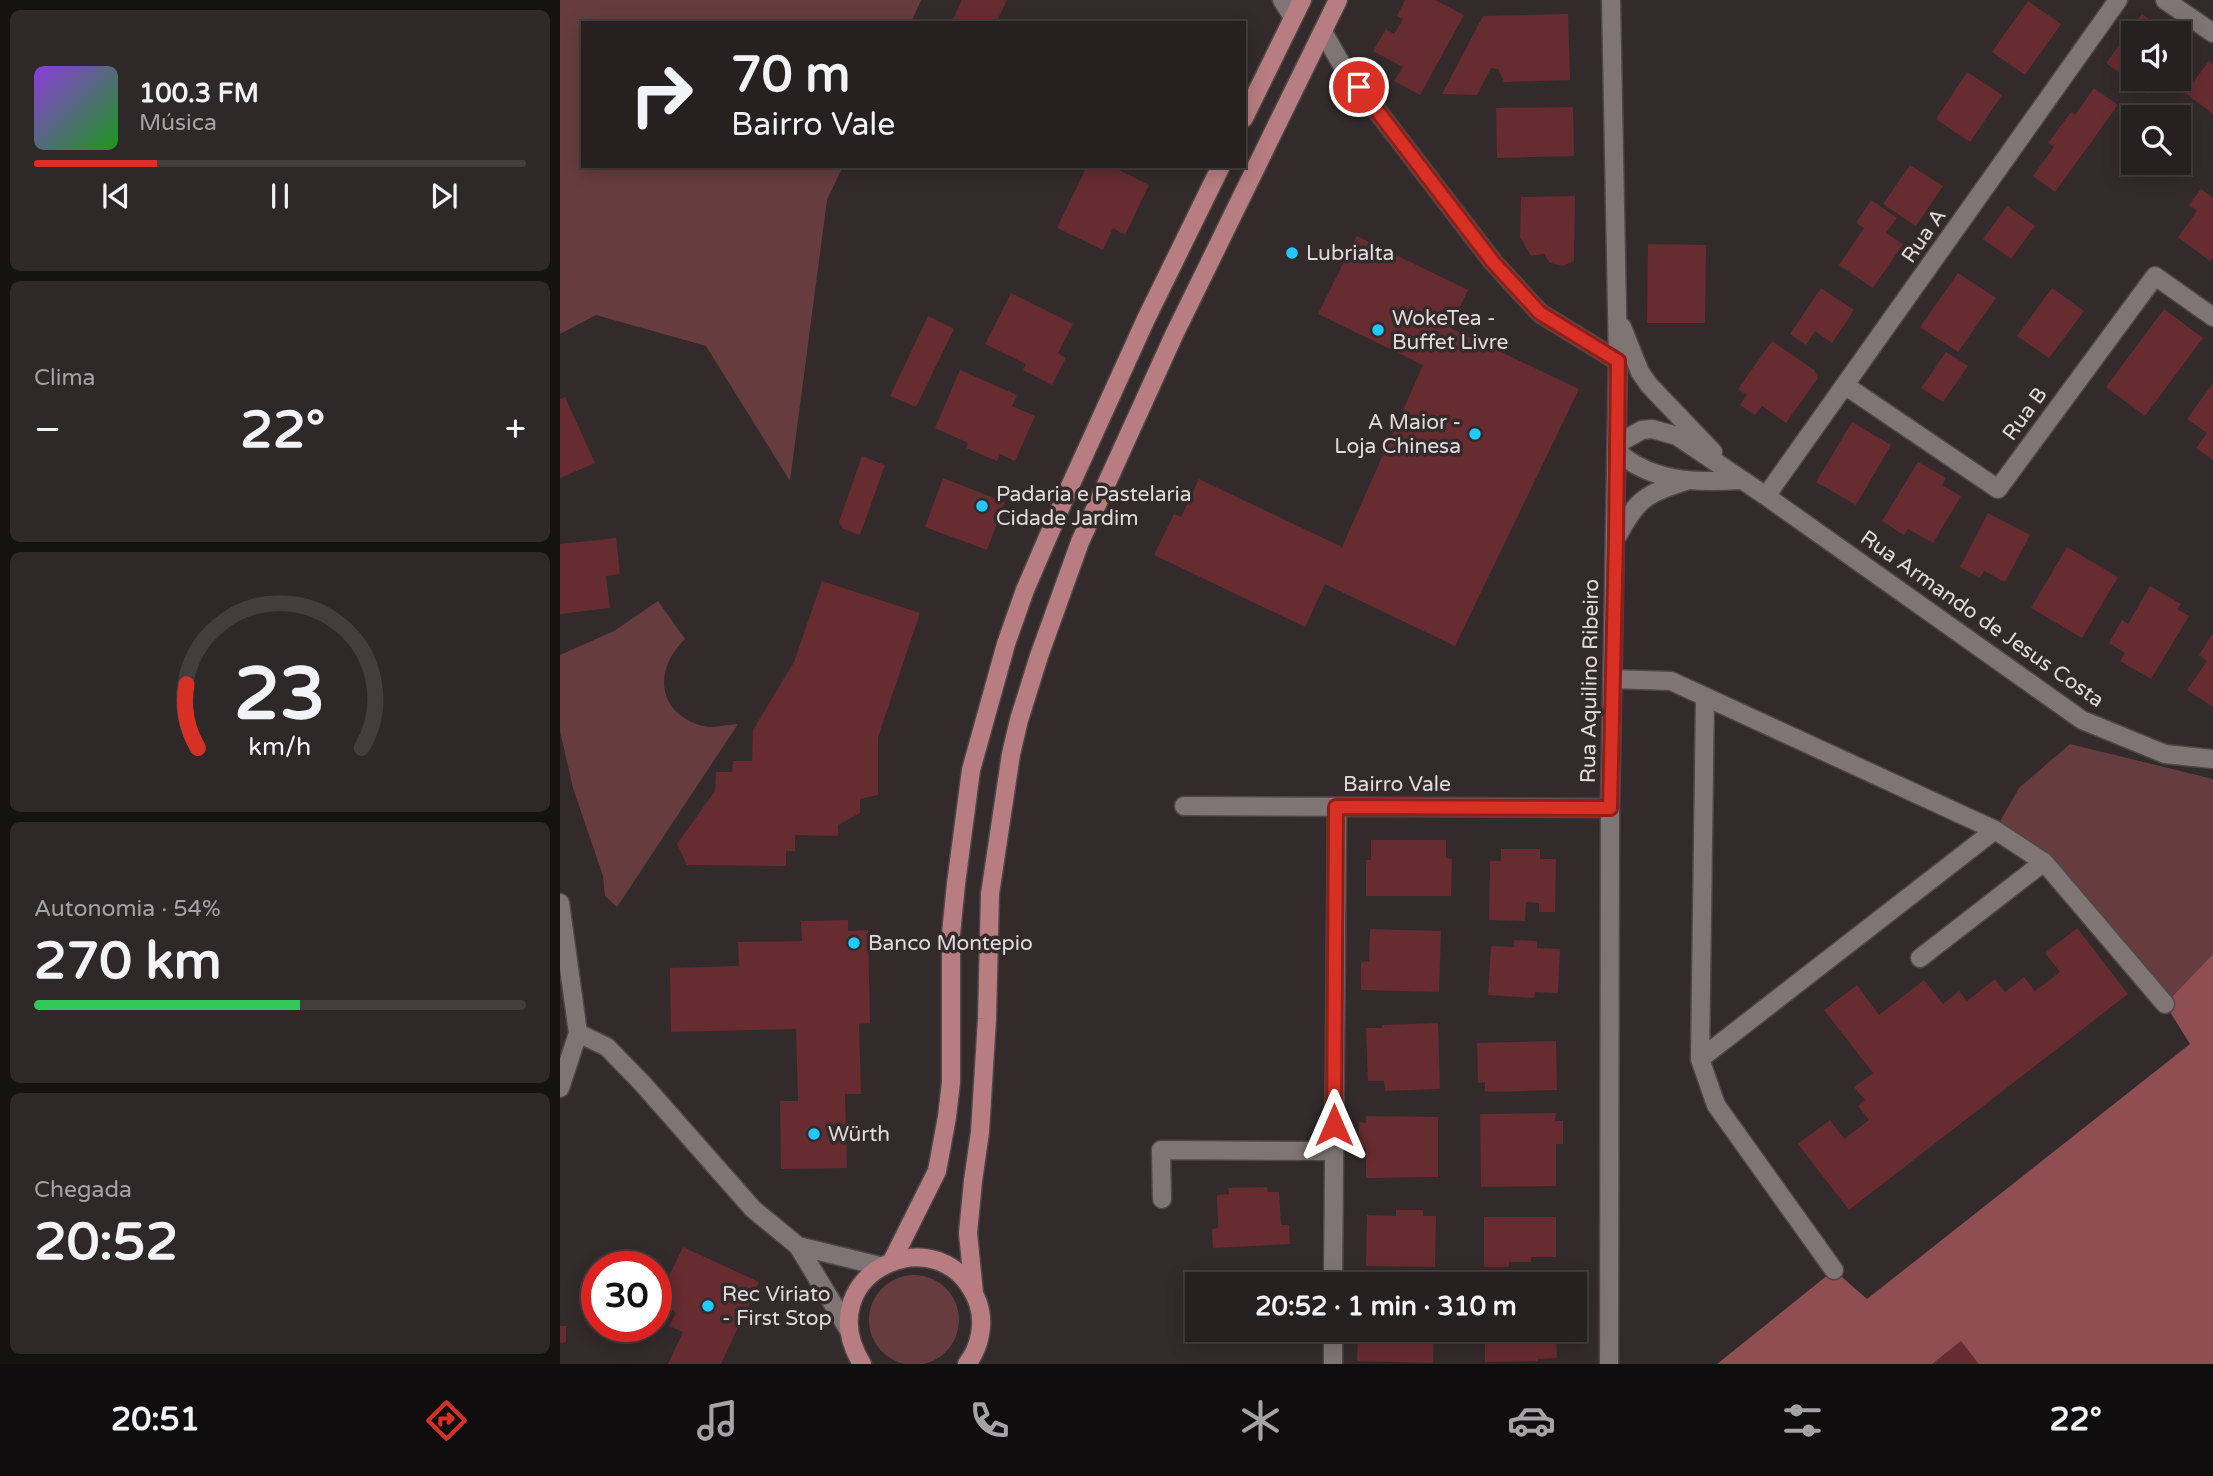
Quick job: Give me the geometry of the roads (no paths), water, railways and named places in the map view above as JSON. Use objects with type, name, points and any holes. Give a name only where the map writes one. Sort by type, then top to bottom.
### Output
[{"type":"main road","points":[[1246,113],[1302,0]]},
{"type":"main road","points":[[975,1364],[981,1326],[980,1309],[974,1293],[968,1233],[980,1132],[987,1019],[990,894],[1011,754],[1019,720],[1080,542],[1174,335],[1338,0]]},
{"type":"main road","points":[[862,1364],[852,1348],[847,1327],[850,1305],[859,1285],[886,1263],[937,1171],[951,1082],[951,934],[956,884],[971,770],[1006,644],[1025,590],[1066,495],[1146,319],[1220,168]]},
{"type":"main road","points":[[886,1263],[911,1257],[930,1258],[955,1271],[974,1293]]},
{"type":"main road","points":[[967,1364],[978,1343]]},
{"type":"street","points":[[1282,0],[1293,17]]},
{"type":"street","name":"Rua Aquilino Ribeiro","points":[[1609,1364],[1610,808],[1618,361],[1611,0]]},
{"type":"street","name":"Rua A","points":[[1766,496],[2118,0]]},
{"type":"street","points":[[2165,0],[2213,33]]},
{"type":"street","points":[[1323,32],[1342,65],[1493,262],[1540,313],[1618,361]]},
{"type":"street","name":"Rua B","points":[[1846,386],[1998,489],[2155,276],[2213,317]]},
{"type":"street","points":[[1617,315],[1640,372],[1649,386],[1740,480]]},
{"type":"street","points":[[1652,429],[1676,436],[1740,480],[1688,480],[1648,471],[1633,465],[1617,451],[1622,441],[1631,434],[1652,429]]},
{"type":"street","points":[[1616,538],[1639,502],[1652,493],[1688,480]]},
{"type":"street","name":"Rua Armando de Jesus Costa","points":[[1740,480],[2082,720],[2165,754],[2213,759]]},
{"type":"street","points":[[1612,679],[1671,681],[1995,830],[2043,862],[2165,1004]]},
{"type":"street","points":[[1705,697],[1700,1059],[1716,1105],[1834,1270]]},
{"type":"street","name":"Bairro Vale","points":[[1184,806],[1610,808]]},
{"type":"street","points":[[1333,1272],[1336,807]]},
{"type":"street","points":[[1700,1059],[1995,830]]},
{"type":"street","points":[[1920,958],[2043,862]]},
{"type":"street","points":[[560,903],[578,1033],[560,1088]]},
{"type":"street","points":[[578,1033],[607,1047],[752,1209],[798,1246],[847,1327]]},
{"type":"street","points":[[1162,1199],[1161,1150],[1334,1151]]},
{"type":"street","points":[[798,1246],[886,1263]]},
{"type":"street","points":[[1333,1342],[1333,1364]]},
{"type":"place","name":"Lubrialta","points":[[1292,253]]},
{"type":"place","name":"WokeTea - Buffet Livre","points":[[1378,330]]},
{"type":"place","name":"A Maior - Loja Chinesa","points":[[1475,434]]},
{"type":"place","name":"Padaria e Pastelaria Cidade Jardim","points":[[982,506]]},
{"type":"place","name":"Banco Montepio","points":[[854,943]]},
{"type":"place","name":"Würth","points":[[814,1134]]},
{"type":"place","name":"Rec Viriato - First Stop","points":[[708,1306]]}]
